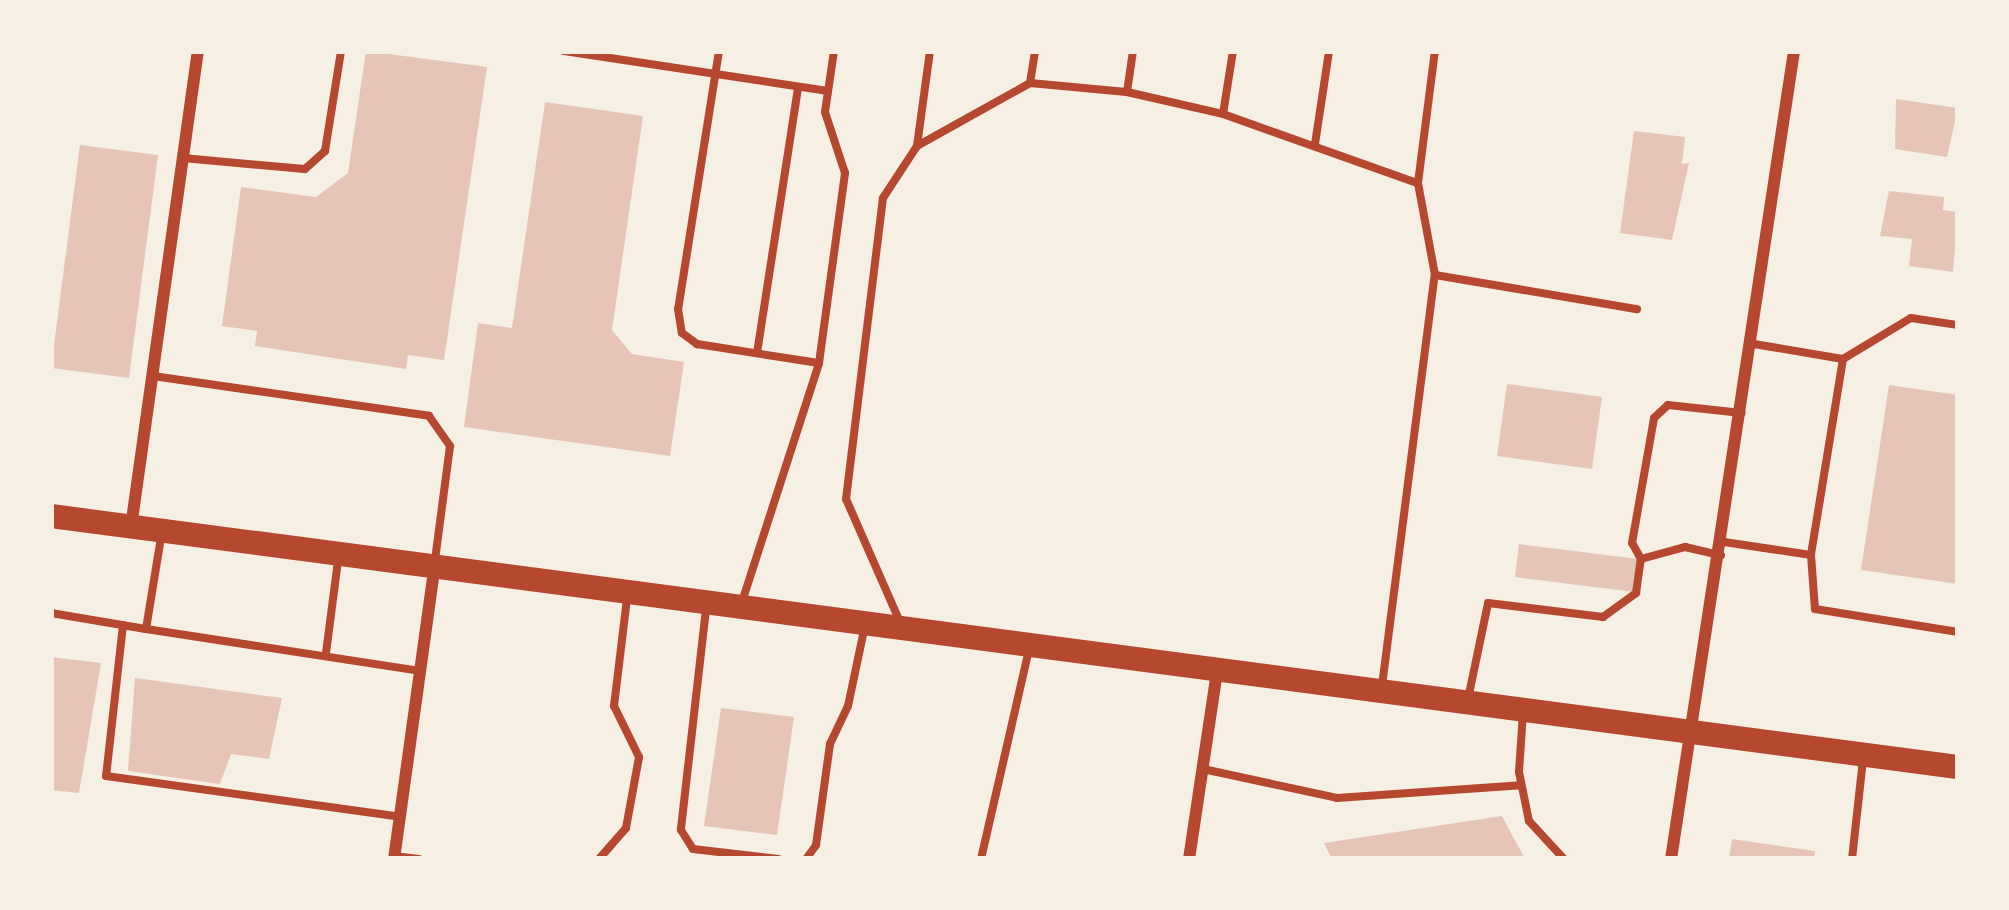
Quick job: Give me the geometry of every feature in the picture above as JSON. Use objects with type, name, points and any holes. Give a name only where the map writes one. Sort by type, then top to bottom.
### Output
[{"type":"main road","points":[[51,516],[1958,767]]},
{"type":"street","points":[[131,527],[198,51]]},
{"type":"street","points":[[1671,859],[1744,414],[1794,51]]},
{"type":"street","points":[[394,858],[435,564]]},
{"type":"street","points":[[1189,859],[1217,672]]},
{"type":"lane","points":[[183,158],[305,169],[325,151],[341,51]]},
{"type":"lane","points":[[564,51],[828,92]]},
{"type":"lane","points":[[719,51],[678,309],[682,333],[697,344],[819,363]]},
{"type":"lane","points":[[740,606],[819,363],[845,173],[825,112],[834,51]]},
{"type":"lane","points":[[903,629],[846,499],[883,198],[917,146],[930,51]]},
{"type":"lane","points":[[1030,82],[1035,51]]},
{"type":"lane","points":[[1127,92],[1133,51]]},
{"type":"lane","points":[[1223,113],[1233,51]]},
{"type":"lane","points":[[1315,144],[1329,51]]},
{"type":"lane","points":[[1381,693],[1435,275],[1418,183],[1436,51]]},
{"type":"lane","points":[[917,146],[1030,82],[1127,92],[1223,113],[1418,183]]},
{"type":"lane","points":[[757,353],[798,87]]},
{"type":"lane","points":[[1435,275],[1636,309]]},
{"type":"lane","points":[[1754,344],[1843,359],[1910,318],[1958,325]]},
{"type":"lane","points":[[1843,359],[1811,555],[1815,609],[1958,632]]},
{"type":"lane","points":[[153,376],[429,416],[450,446],[435,564]]},
{"type":"lane","points":[[1467,704],[1488,603],[1603,617],[1636,593],[1641,559],[1632,543],[1654,418],[1667,406],[1744,414]]},
{"type":"lane","points":[[146,629],[162,530]]},
{"type":"lane","points":[[1641,559],[1685,548],[1811,555]]},
{"type":"lane","points":[[326,652],[339,552]]},
{"type":"lane","points":[[599,859],[626,828],[639,757],[614,706],[628,591]]},
{"type":"lane","points":[[706,602],[681,830],[692,849],[778,859]]},
{"type":"lane","points":[[51,613],[326,652],[420,671]]},
{"type":"lane","points":[[806,859],[816,845],[830,744],[848,706],[865,623]]},
{"type":"lane","points":[[123,625],[106,776],[400,817]]},
{"type":"lane","points":[[981,859],[1030,646]]},
{"type":"lane","points":[[1523,711],[1521,784],[1529,821],[1564,859]]},
{"type":"lane","points":[[1852,859],[1864,755]]},
{"type":"lane","points":[[1203,770],[1337,798],[1521,784]]},
{"type":"lane","points":[[394,858],[418,859]]},
{"type":"building","points":[[366,51],[487,67],[444,360],[408,355],[406,369],[255,346],[257,331],[222,326],[241,187],[316,197],[348,173]]},
{"type":"building","points":[[1896,99],[1958,108],[1947,157],[1895,149]]},
{"type":"building","points":[[545,102],[643,116],[612,330],[632,354],[684,362],[670,456],[464,427],[478,323],[512,328]]},
{"type":"building","points":[[1634,131],[1685,137],[1682,164],[1689,163],[1672,240],[1620,233]]},
{"type":"building","points":[[80,145],[158,155],[129,378],[51,368]]},
{"type":"building","points":[[1889,191],[1944,197],[1943,210],[1958,212],[1953,272],[1909,266],[1912,239],[1880,236]]},
{"type":"building","points":[[1507,384],[1602,397],[1592,469],[1497,456]]},
{"type":"building","points":[[1889,385],[1958,395],[1958,584],[1861,570]]},
{"type":"building","points":[[1519,544],[1638,559],[1634,592],[1515,577]]},
{"type":"building","points":[[51,657],[101,663],[79,793],[51,790]]},
{"type":"building","points":[[135,678],[282,698],[269,759],[231,754],[220,784],[128,771]]},
{"type":"building","points":[[721,708],[794,717],[777,835],[704,826]]},
{"type":"building","points":[[1502,816],[1525,859],[1332,859],[1324,843]]},
{"type":"building","points":[[1732,839],[1815,851],[1814,859],[1729,859]]}]
